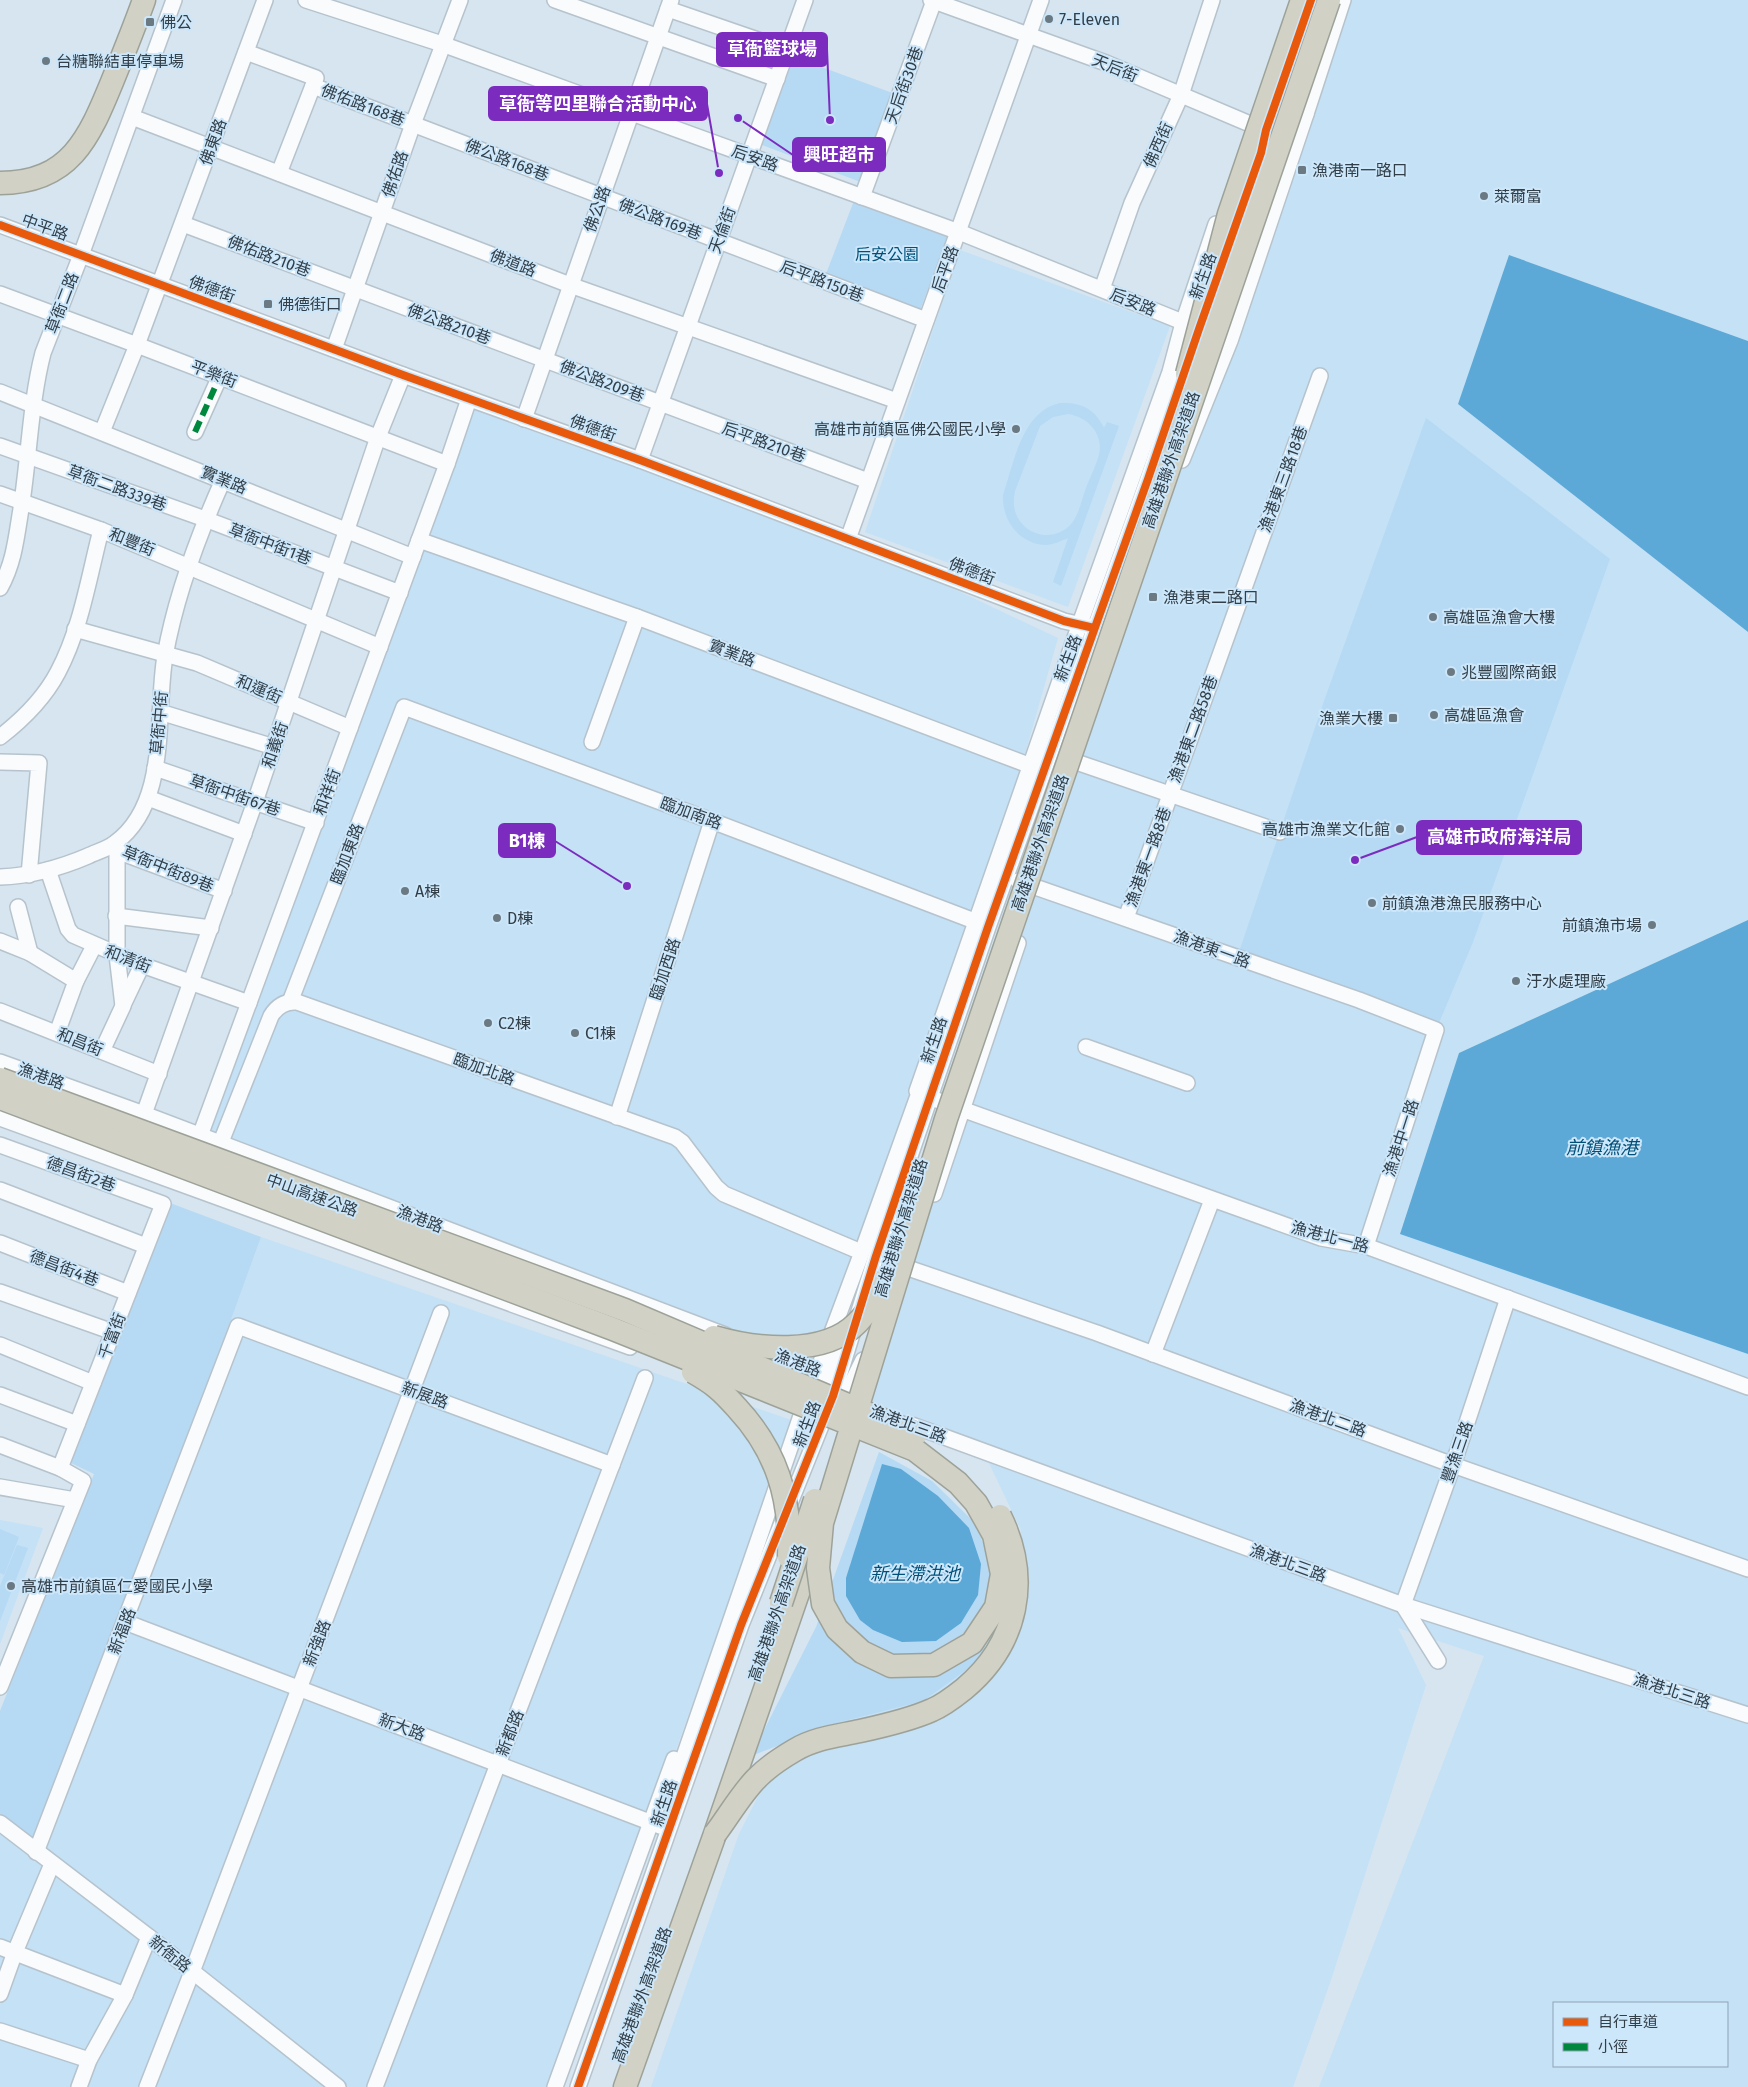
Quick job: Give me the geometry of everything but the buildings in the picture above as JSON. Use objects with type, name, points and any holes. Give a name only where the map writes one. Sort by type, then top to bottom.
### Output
[{"type":"highway","points":[[0,170],[9,170],[36,163],[54,154],[66,143],[84,113],[128,0]]},
{"type":"highway","points":[[0,183],[15,183],[38,178],[76,153],[91,131],[101,110],[144,0]]},
{"type":"highway","points":[[1170,453],[1230,214],[1302,0]]},
{"type":"highway","name":"高雄港聯外高架道路","points":[[625,2087],[715,1834],[822,1523],[946,1119],[1322,0]]},
{"type":"highway","name":"高雄港聯外高架道路","points":[[610,2087],[781,1603],[887,1277],[935,1114],[1329,0]]},
{"type":"highway","points":[[1170,453],[1222,339],[1336,0]]},
{"type":"highway","name":"中山高速公路","points":[[0,1079],[619,1320]]},
{"type":"highway","name":"中山高速公路","points":[[0,1098],[619,1320]]},
{"type":"highway","points":[[619,1320],[732,1342],[781,1348],[808,1346],[837,1336],[856,1324],[872,1305],[887,1277]]},
{"type":"highway","points":[[619,1320],[915,1450],[958,1483],[976,1503],[994,1535],[1002,1574],[996,1607],[972,1643],[934,1665],[892,1666],[862,1652],[837,1630],[822,1604],[818,1568],[822,1523]]},
{"type":"highway","points":[[619,1320],[715,1384],[762,1438],[773,1458],[786,1501],[790,1533],[788,1568],[781,1603]]},
{"type":"highway","points":[[619,1320],[918,1435],[949,1456],[970,1476],[997,1509],[1008,1532],[1017,1567],[1015,1609],[1003,1640],[975,1679],[955,1696],[933,1710],[860,1731],[818,1739],[795,1750],[758,1776],[715,1834]]},
{"type":"street","name":"草衙二路","points":[[0,588],[7,576],[14,553],[29,457],[41,360],[174,0]]},
{"type":"street","name":"佛東路","points":[[137,345],[161,285],[265,0]]},
{"type":"street","name":"后安路","points":[[306,0],[442,44],[959,232],[1199,328]]},
{"type":"street","name":"佛佑路","points":[[334,349],[412,124],[460,0]]},
{"type":"street","points":[[555,0],[777,79]]},
{"type":"street","name":"天倫街","points":[[640,460],[804,0]]},
{"type":"street","name":"后平路","points":[[848,539],[1041,0]]},
{"type":"street","name":"佛西街","points":[[1102,289],[1132,203],[1181,95],[1212,0]]},
{"type":"street","name":"新生路","points":[[838,1398],[824,1373],[858,1250],[920,1094],[1170,372],[1183,323],[1293,0]]},
{"type":"street","name":"新生路","points":[[1032,767],[1083,625],[1148,479],[1261,153],[1266,130],[1311,0]]},
{"type":"street","name":"新生路","points":[[555,2087],[749,1628],[828,1421],[838,1398],[908,1268],[964,1109],[1171,487],[1230,340],[1343,0]]},
{"type":"street","name":"天后街","points":[[933,1],[1106,63],[1296,143]]},
{"type":"street","name":"天后街30巷","points":[[862,197],[933,1]]},
{"type":"street","points":[[669,5],[787,50]]},
{"type":"street","name":"佛公路","points":[[524,419],[669,5]]},
{"type":"street","points":[[246,52],[316,78],[278,173]]},
{"type":"street","name":"佛佑路168巷","points":[[313,86],[412,124]]},
{"type":"street","points":[[1261,153],[1306,114]]},
{"type":"street","name":"佛道路","points":[[132,117],[570,285],[897,401]]},
{"type":"street","name":"佛公路168巷","points":[[412,124],[601,196]]},
{"type":"street","name":"佛公路169巷","points":[[601,196],[718,241]]},
{"type":"street","name":"佛佑路210巷","points":[[183,224],[355,289]]},
{"type":"street","name":"中平路","points":[[0,225],[81,255]]},
{"type":"street","name":"后平路150巷","points":[[718,241],[926,320]]},
{"type":"street","name":"佛德街","points":[[81,255],[1083,625]]},
{"type":"street","name":"佛公路210巷","points":[[355,289],[544,359]]},
{"type":"street","name":"平樂街","points":[[0,294],[220,376],[447,464]]},
{"type":"street","points":[[102,432],[137,345]]},
{"type":"street","name":"佛公路209巷","points":[[544,359],[660,403]]},
{"type":"street","name":"和義街","points":[[144,1114],[192,983],[318,620],[378,437],[403,375]]},
{"type":"street","points":[[195,432],[220,376]]},
{"type":"street","name":"漁港東三路18巷","points":[[1217,664],[1320,376]]},
{"type":"street","name":"實業路","points":[[0,392],[413,557]]},
{"type":"street","name":"和祥街","points":[[181,1184],[316,822],[469,399]]},
{"type":"street","name":"后平路210巷","points":[[660,403],[868,481]]},
{"type":"street","name":"草衙二路339巷","points":[[0,446],[205,519]]},
{"type":"street","name":"草衙中街","points":[[0,877],[29,875],[116,848],[143,811],[155,768],[165,656],[188,565],[205,519],[223,480]]},
{"type":"street","points":[[0,494],[101,530]]},
{"type":"street","name":"草衙中街1巷","points":[[205,519],[400,593]]},
{"type":"street","name":"和豐街","points":[[0,737],[35,704],[58,672],[75,629],[101,530],[380,647]]},
{"type":"street","name":"實業路","points":[[419,540],[637,617],[1032,767]]},
{"type":"street","points":[[592,742],[637,617]]},
{"type":"street","name":"和運街","points":[[75,629],[165,656],[197,663],[350,728]]},
{"type":"street","name":"漁港東二路58巷","points":[[1170,795],[1217,664]]},
{"type":"street","name":"臨加南路","points":[[404,707],[712,821],[973,921]]},
{"type":"street","name":"臨加東路","points":[[290,1002],[404,707]]},
{"type":"street","points":[[160,712],[274,747]]},
{"type":"street","points":[[0,762],[39,763],[29,875]]},
{"type":"street","points":[[1079,763],[1280,832]]},
{"type":"street","name":"草衙中街67巷","points":[[155,768],[316,822]]},
{"type":"street","name":"漁港東一路8巷","points":[[1126,918],[1170,795]]},
{"type":"street","points":[[148,798],[244,834]]},
{"type":"street","name":"臨加西路","points":[[617,1117],[712,821]]},
{"type":"street","points":[[116,848],[117,954],[123,1006]]},
{"type":"street","name":"草衙中街89巷","points":[[116,848],[224,891]]},
{"type":"street","name":"和清街","points":[[48,870],[68,930],[73,935],[94,946],[142,965],[249,1003]]},
{"type":"street","name":"新生路","points":[[578,2087],[800,1409],[824,1373],[876,1256],[920,1094],[918,1091],[973,921],[995,874]]},
{"type":"street","name":"漁港東一路","points":[[995,874],[1359,1000],[1436,1030]]},
{"type":"street","points":[[18,907],[30,953]]},
{"type":"street","points":[[116,916],[211,928]]},
{"type":"street","points":[[0,941],[30,953],[76,981]]},
{"type":"street","points":[[57,1033],[76,981],[94,946]]},
{"type":"street","points":[[102,1051],[142,965]]},
{"type":"street","points":[[202,1192],[271,1016],[275,1009],[290,1002]]},
{"type":"street","name":"臨加北路","points":[[290,1002],[297,1002],[675,1137],[682,1142],[716,1188],[724,1194],[858,1250]]},
{"type":"street","name":"和昌街","points":[[0,1011],[159,1074]]},
{"type":"street","name":"漁港中一路","points":[[1366,1246],[1436,1030]]},
{"type":"street","points":[[1086,1047],[1187,1083]]},
{"type":"street","name":"漁港路","points":[[0,1062],[144,1114],[824,1373]]},
{"type":"street","name":"漁港北一路","points":[[920,1094],[1321,1238],[1366,1246],[1748,1386]]},
{"type":"street","points":[[0,1118],[800,1409],[828,1421]]},
{"type":"street","name":"德昌街2巷","points":[[0,1145],[163,1204]]},
{"type":"street","points":[[0,1190],[146,1246]]},
{"type":"street","points":[[1154,1354],[1212,1200]]},
{"type":"street","name":"千富街","points":[[60,1468],[163,1204]]},
{"type":"street","name":"德昌街4巷","points":[[0,1243],[128,1293]]},
{"type":"street","name":"漁港北二路","points":[[908,1268],[1154,1354],[1453,1465],[1748,1569]]},
{"type":"street","points":[[0,1292],[113,1332]]},
{"type":"street","name":"豐漁三路","points":[[1403,1604],[1453,1465],[1508,1298]]},
{"type":"street","name":"新強路","points":[[146,2087],[192,1972],[441,1313]]},
{"type":"street","name":"新展路","points":[[238,1326],[612,1465]]},
{"type":"street","name":"新福路","points":[[36,1852],[238,1326]]},
{"type":"street","points":[[0,1345],[93,1383]]},
{"type":"street","name":"新都路","points":[[374,2087],[645,1378]]},
{"type":"street","points":[[0,1395],[77,1424]]},
{"type":"street","name":"漁港北三路","points":[[838,1398],[1403,1604],[1748,1715]]},
{"type":"street","points":[[0,1444],[60,1468],[83,1481],[0,1687]]},
{"type":"street","points":[[0,1487],[75,1500]]},
{"type":"street","points":[[1403,1604],[1438,1661]]},
{"type":"street","name":"新大路","points":[[125,1622],[664,1827]]},
{"type":"street","name":"新衙路","points":[[0,1823],[149,1937],[338,2087]]},
{"type":"street","name":"新生路","points":[[567,2087],[664,1827]]},
{"type":"street","name":"新生路","points":[[588,2087],[664,1827]]},
{"type":"street","points":[[0,1994],[15,1952],[52,1864]]},
{"type":"street","points":[[79,2087],[89,2060],[125,1995],[149,1937]]},
{"type":"street","points":[[0,1947],[125,1995]]},
{"type":"street","points":[[0,2031],[89,2060]]},
{"type":"shaded area","points":[[1325,0],[1748,0],[1748,341],[1509,255],[1458,404],[1748,632],[1748,920],[1459,1053],[1400,1233],[1748,1354],[1748,2087],[1319,2087],[1484,1656],[1398,1628],[1426,1685],[1331,1980],[1293,2087],[651,2087],[739,1834],[778,1757],[1013,1576],[1021,1530],[989,1463],[845,1404]]},
{"type":"shaded area","name":"高雄市前鎮區佛公國民小學","points":[[960,250],[1170,326],[1068,607],[865,532]]},
{"type":"shaded area","points":[[460,403],[848,539],[1058,638],[977,922],[817,1370],[201,1136],[419,540]]},
{"type":"shaded area","points":[[261,1237],[794,1421],[555,2087],[0,2087],[0,1832],[132,1925],[40,1845]]},
{"type":"shaded area","name":"高雄市前鎮區仁愛國民小學","points":[[0,1520],[43,1528],[0,1644]]},
{"type":"green space","points":[[794,57],[898,95],[866,184],[762,145]]},
{"type":"green space","name":"后安公園","points":[[855,198],[949,234],[920,310],[826,274]]},
{"type":"green space","points":[[1060,403],[1081,405],[1092,411],[1104,428],[1107,422],[1119,426],[1061,586],[1053,582],[1068,538],[1054,544],[1045,545],[1027,540],[1009,522],[1003,505],[1003,495],[1021,440],[1028,427],[1047,408]],"holes":[[[1068,414],[1088,423],[1097,434],[1100,447],[1098,459],[1072,523],[1061,532],[1042,535],[1024,526],[1018,518],[1014,505],[1015,491],[1040,426],[1053,417]]]},
{"type":"green space","points":[[1426,418],[1610,559],[1473,942],[1436,1030],[1237,958],[1324,701]]},
{"type":"green space","points":[[170,1203],[261,1237],[40,1845],[0,1817],[0,1711],[94,1474],[69,1462]]},
{"type":"green space","points":[[879,1452],[932,1481],[975,1523],[997,1577],[983,1658],[923,1701],[840,1722],[751,1756],[816,1627]]},
{"type":"green space","points":[[0,1529],[19,1537],[4,1575],[0,1573]]},
{"type":"green space","points":[[17,1545],[28,1548],[0,1621],[0,1586]]},
{"type":"water","points":[[1509,255],[1748,341],[1748,632],[1458,404]]},
{"type":"water","name":"前鎮漁港","points":[[1748,920],[1748,1354],[1400,1234],[1459,1053]]},
{"type":"water","name":"新生滯洪池","points":[[882,1464],[901,1469],[938,1496],[969,1528],[981,1564],[978,1595],[961,1623],[936,1641],[902,1642],[873,1630],[860,1620],[846,1596],[846,1578]]},
{"type":"marked path","points":[[195,432],[220,376]]},
{"type":"cycle path","points":[[578,2087],[741,1625],[833,1396],[876,1256],[988,927],[1148,479],[1261,153],[1266,130],[1311,0]]},
{"type":"cycle path","points":[[0,225],[403,375],[640,460],[1064,621],[1094,628]]},
{"type":"place","name":"7-Eleven","points":[[1049,19]]},
{"type":"place","name":"佛公","points":[[150,22]]},
{"type":"place","name":"台糖聯結車停車場","points":[[46,61]]},
{"type":"place","name":"興旺超市","points":[[738,118]]},
{"type":"place","name":"草衙籃球場","points":[[830,120]]},
{"type":"place","name":"漁港南一路口","points":[[1302,170]]},
{"type":"place","name":"草衙等四里聯合活動中心","points":[[719,173]]},
{"type":"place","name":"萊爾富","points":[[1484,196]]},
{"type":"place","name":"佛德街口","points":[[268,304]]},
{"type":"place","name":"高雄市前鎮區佛公國民小學","points":[[1016,429]]},
{"type":"place","name":"漁港東二路口","points":[[1153,597]]},
{"type":"place","name":"高雄區漁會大樓","points":[[1433,617]]},
{"type":"place","name":"兆豐國際商銀","points":[[1451,672]]},
{"type":"place","name":"高雄區漁會","points":[[1434,715]]},
{"type":"place","name":"漁業大樓","points":[[1393,718]]},
{"type":"place","name":"高雄市漁業文化館","points":[[1400,829]]},
{"type":"place","name":"高雄市政府海洋局","points":[[1355,860]]},
{"type":"place","name":"B1棟","points":[[627,886]]},
{"type":"place","name":"A棟","points":[[405,891]]},
{"type":"place","name":"前鎮漁港漁民服務中心","points":[[1372,903]]},
{"type":"place","name":"D棟","points":[[497,918]]},
{"type":"place","name":"前鎮漁市場","points":[[1652,925]]},
{"type":"place","name":"汙水處理廠","points":[[1516,981]]},
{"type":"place","name":"C2棟","points":[[488,1023]]},
{"type":"place","name":"C1棟","points":[[575,1033]]},
{"type":"place","name":"高雄市前鎮區仁愛國民小學","points":[[11,1586]]}]
